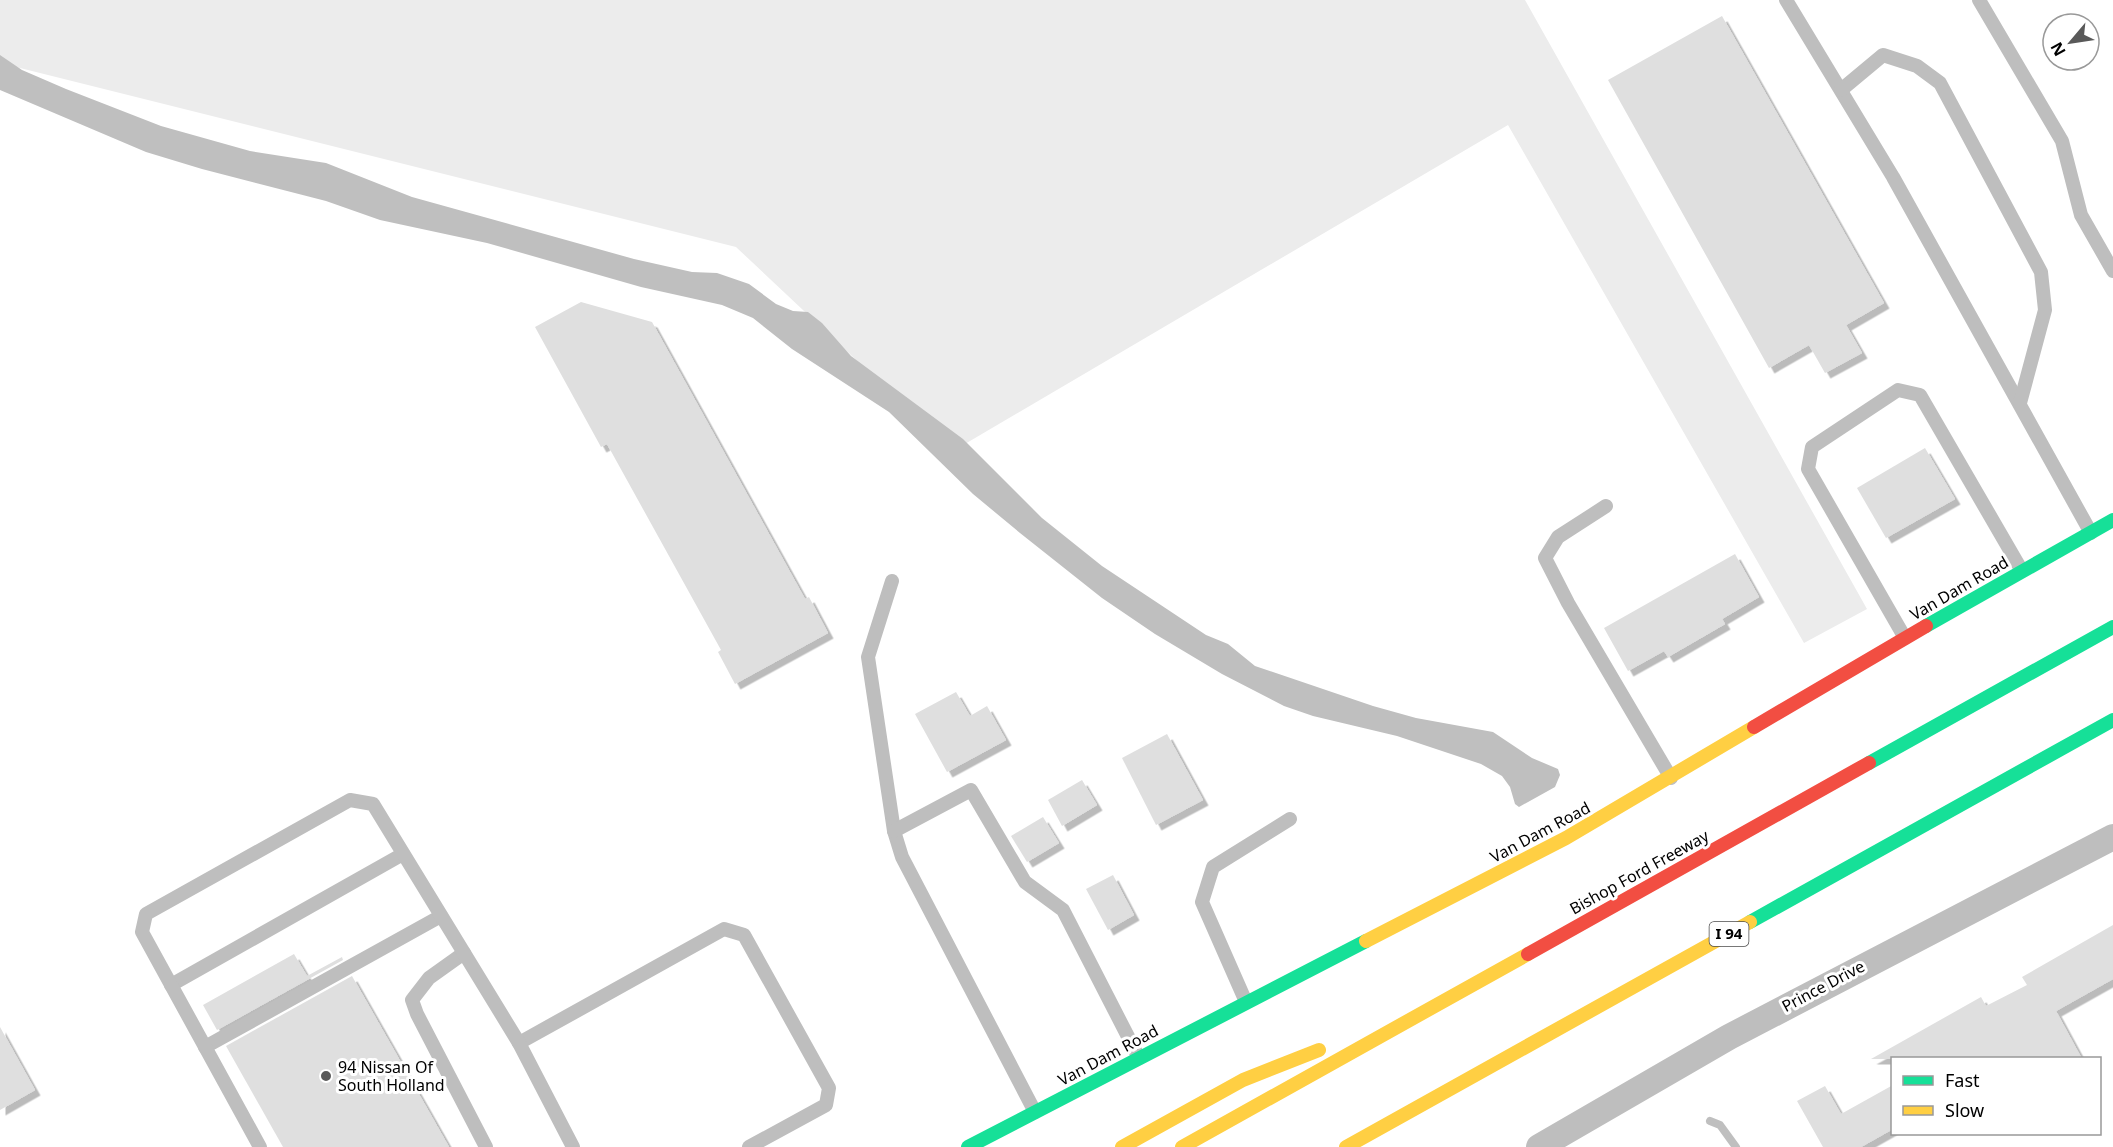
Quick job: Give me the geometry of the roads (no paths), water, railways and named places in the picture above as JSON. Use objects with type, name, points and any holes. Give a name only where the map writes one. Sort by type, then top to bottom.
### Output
[{"type":"main road","name":"Van Dam Road","points":[[968,1147],[1566,838],[1905,638],[2113,520]]},
{"type":"main road","name":"Bishop Ford Freeway","points":[[1182,1147],[2113,627]]},
{"type":"main road","name":"I 94","points":[[1346,1147],[2113,720]]},
{"type":"main road","points":[[1122,1147],[1243,1080],[1436,1004]]},
{"type":"street","name":"Prince Drive","points":[[1539,1147],[1729,1037],[2113,837]]},
{"type":"lane","points":[[1786,0],[1899,187],[2091,533]]},
{"type":"lane","points":[[1979,0],[2062,141],[2081,215],[2113,271]]},
{"type":"lane","points":[[1841,90],[1883,55],[1917,66],[1940,83],[2041,272],[2045,310],[2020,403]]},
{"type":"lane","points":[[1905,638],[1808,469],[1812,447],[1898,390],[1920,394],[2022,571]]},
{"type":"lane","points":[[1606,506],[1558,537],[1545,558],[1568,603],[1671,778]]},
{"type":"lane","points":[[892,581],[868,657],[894,831],[902,858],[1035,1112]]},
{"type":"lane","points":[[894,831],[971,790],[1025,882],[1063,910],[1139,1058]]},
{"type":"lane","points":[[260,1147],[142,932],[146,914],[350,800],[372,804],[519,1043],[573,1147]]},
{"type":"lane","points":[[1246,1002],[1202,902],[1213,867],[1290,819]]},
{"type":"lane","points":[[171,985],[403,854]]},
{"type":"lane","points":[[205,1047],[441,916]]},
{"type":"lane","points":[[519,1043],[724,929],[744,935],[829,1088],[826,1105],[749,1147]]},
{"type":"lane","points":[[464,953],[429,978],[412,1000],[486,1147]]},
{"type":"waterway","points":[[1710,1121],[1720,1125],[1736,1147]]},
{"type":"place","name":"94 Nissan Of South Holland","points":[[326,1076]]}]
